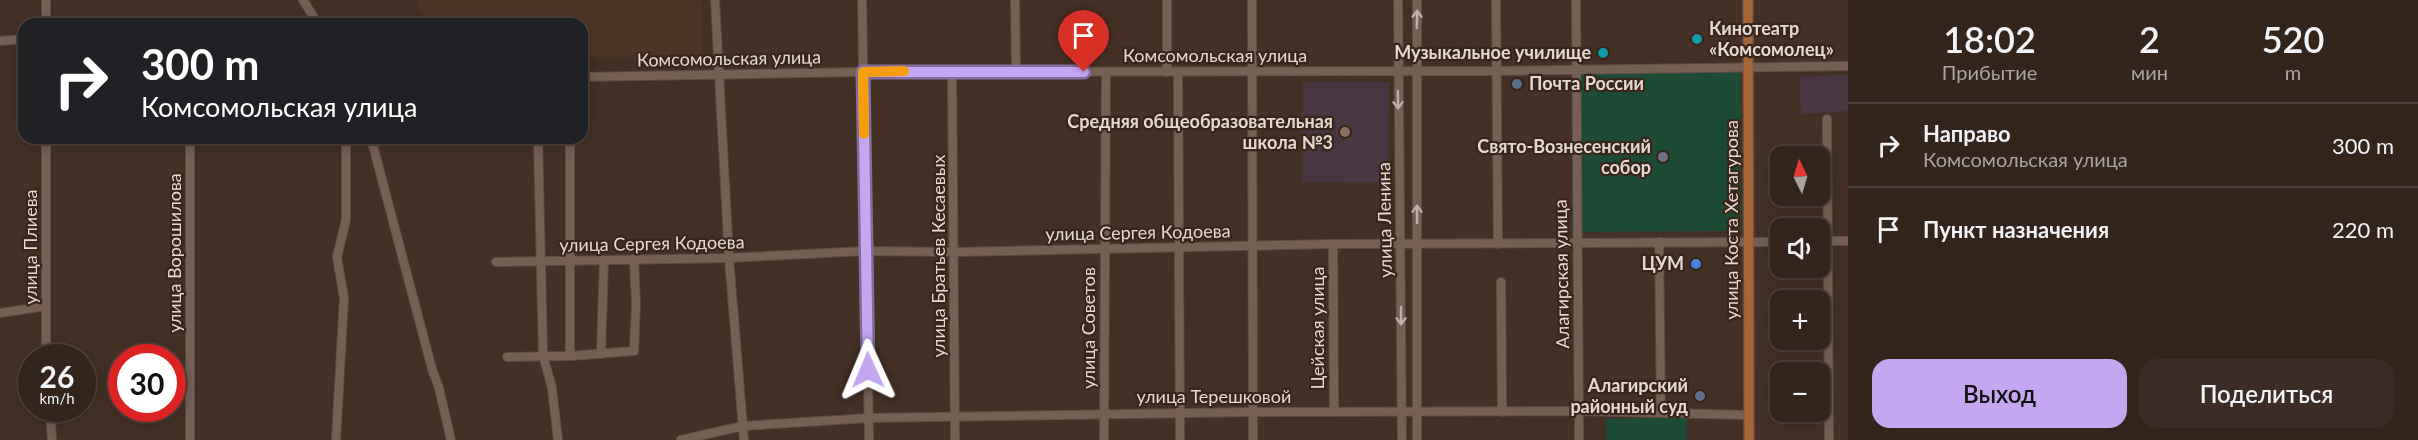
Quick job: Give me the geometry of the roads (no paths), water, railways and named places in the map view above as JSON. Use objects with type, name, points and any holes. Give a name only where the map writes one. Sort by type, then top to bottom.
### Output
[{"type":"main road","name":"улица Коста Хетагурова","points":[[1748,0],[1749,440]]},
{"type":"street","points":[[46,0],[46,18]]},
{"type":"street","points":[[303,0],[314,18]]},
{"type":"street","points":[[715,0],[729,258],[744,440]]},
{"type":"street","points":[[862,0],[869,440]]},
{"type":"street","points":[[1015,0],[1016,71]]},
{"type":"street","points":[[1167,0],[1167,72]]},
{"type":"street","points":[[1252,0],[1253,440]]},
{"type":"street","name":"улица Ленина","points":[[1398,0],[1402,440]]},
{"type":"street","name":"улица Ленина","points":[[1417,0],[1417,440]]},
{"type":"street","points":[[1496,0],[1498,244]]},
{"type":"street","name":"Алагирская улица","points":[[1575,0],[1579,440]]},
{"type":"street","points":[[0,41],[18,40]]},
{"type":"street","name":"Комсомольская улица","points":[[588,77],[718,73],[1495,71],[1848,66]]},
{"type":"street","name":"улица Братьев Кесаевых","points":[[952,71],[955,440]]},
{"type":"street","name":"улица Советов","points":[[1104,440],[1106,72]]},
{"type":"street","points":[[1178,72],[1180,440]]},
{"type":"street","points":[[1824,218],[1827,119]]},
{"type":"street","name":"улица Плиева","points":[[46,144],[46,344]]},
{"type":"street","name":"улица Ворошилова","points":[[190,144],[190,440]]},
{"type":"street","points":[[336,440],[344,298],[337,257],[346,220],[346,144]]},
{"type":"street","points":[[373,144],[451,440]]},
{"type":"street","points":[[538,144],[543,355],[552,388],[558,440]]},
{"type":"street","points":[[570,144],[570,356]]},
{"type":"street","points":[[1830,241],[1848,241]]},
{"type":"street","points":[[1659,242],[1661,413]]},
{"type":"street","name":"улица Сергея Кодоева","points":[[496,262],[729,258],[865,251],[955,252],[1333,244],[1770,242]]},
{"type":"street","name":"Цейская улица","points":[[1333,244],[1334,412]]},
{"type":"street","points":[[507,357],[570,356],[634,351],[636,304],[634,259]]},
{"type":"street","points":[[601,354],[604,260]]},
{"type":"street","points":[[1824,278],[1829,440]]},
{"type":"street","points":[[1501,282],[1502,412]]},
{"type":"street","points":[[0,313],[46,306]]},
{"type":"street","name":"улица Терешковой","points":[[681,440],[743,426],[869,418],[954,416],[1180,412],[1579,411],[1749,415]]},
{"type":"street","points":[[51,422],[52,440]]},
{"type":"place","name":"Кинотеатр «Комсомолец»","points":[[1697,39]]},
{"type":"place","name":"Музыкальное училище","points":[[1603,53]]},
{"type":"place","name":"Почта России","points":[[1517,84]]},
{"type":"place","name":"Средняя общеобразовательная школа №3","points":[[1345,132]]},
{"type":"place","name":"Свято-Вознесенский собор","points":[[1663,157]]},
{"type":"place","name":"ЦУМ","points":[[1696,264]]},
{"type":"place","name":"Алагирский районный суд","points":[[1700,396]]}]
